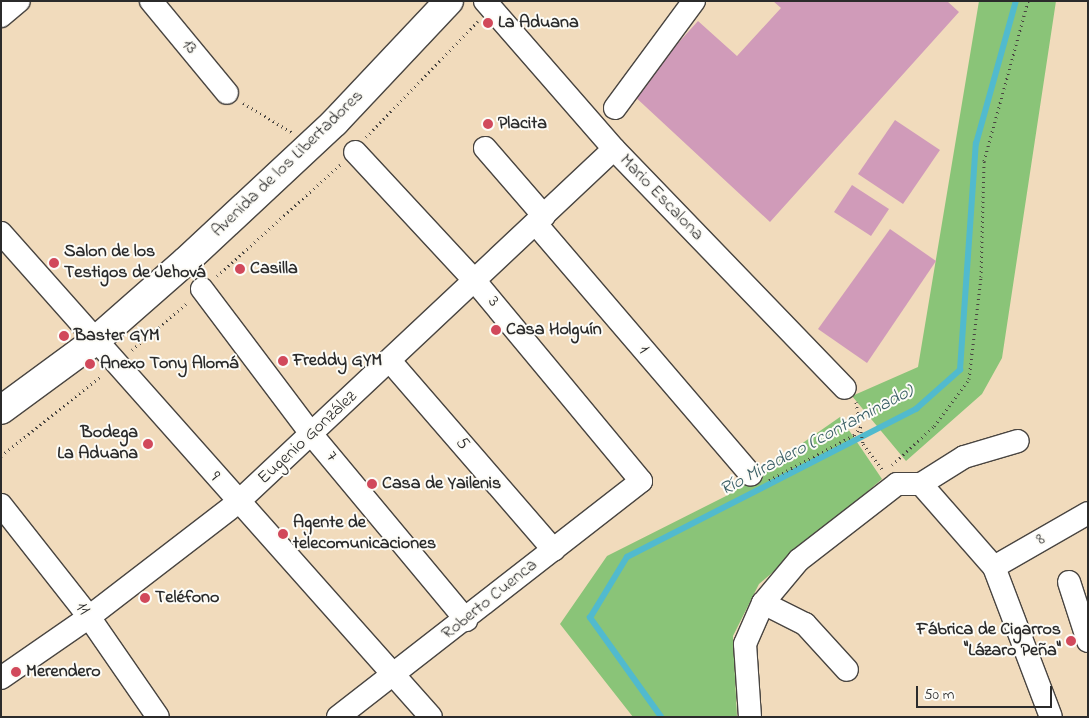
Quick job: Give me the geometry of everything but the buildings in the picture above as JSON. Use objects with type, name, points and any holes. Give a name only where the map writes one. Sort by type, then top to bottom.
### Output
[{"type":"main road","name":"Avenida de los Libertadores","points":[[1,410],[95,341],[311,144],[449,1]]},
{"type":"street","points":[[1,16],[19,1]]},
{"type":"street","name":"13","points":[[151,1],[227,94]]},
{"type":"street","points":[[615,108],[694,1]]},
{"type":"street","name":"Mario Escalona","points":[[488,5],[614,149],[844,388]]},
{"type":"street","name":"1","points":[[485,148],[540,220],[751,475]]},
{"type":"street","name":"Eugenio González","points":[[1,678],[89,617],[238,503],[614,149]]},
{"type":"street","name":"3","points":[[355,152],[475,281],[641,481]]},
{"type":"street","name":"9","points":[[1,233],[238,503],[431,717]]},
{"type":"street","name":"7","points":[[202,289],[312,435],[466,620]]},
{"type":"street","name":"5","points":[[390,361],[554,550]]},
{"type":"street","points":[[921,484],[964,457],[1018,441]]},
{"type":"street","points":[[750,717],[744,644],[763,603],[799,560],[891,478],[921,484],[994,567],[1051,717]]},
{"type":"street","name":"Roberto Cuenca","points":[[338,717],[466,620],[641,481]]},
{"type":"street","name":"11","points":[[1,505],[89,617],[158,717]]},
{"type":"street","name":"8","points":[[994,567],[1088,513]]},
{"type":"street","points":[[1068,582],[1088,641]]},
{"type":"street","points":[[763,603],[805,624],[847,670]]},
{"type":"path","points":[[751,475],[760,485],[854,435],[862,425],[863,444],[891,478],[969,380],[981,277],[984,160],[1028,1]]},
{"type":"path","points":[[376,124],[488,5]]},
{"type":"path","points":[[227,94],[311,144]]},
{"type":"path","points":[[1,456],[115,364],[355,152]]},
{"type":"green space","points":[[979,1],[1056,1],[1002,358],[982,394],[906,461],[852,396],[918,367]]},
{"type":"green space","points":[[840,417],[882,479],[759,584],[733,636],[737,717],[633,717],[560,624],[607,556],[728,495]]},
{"type":"waterway","name":"Río Miradero (contaminado)","points":[[661,717],[590,618],[627,557],[916,409],[960,370],[976,144],[1016,1]]},
{"type":"place","name":"La Aduana","points":[[488,23]]},
{"type":"place","name":"Placita","points":[[488,124]]},
{"type":"place","name":"Salon de los Testigos de Jehová","points":[[54,263]]},
{"type":"place","name":"Casilla","points":[[240,269]]},
{"type":"place","name":"Casa Holguín","points":[[496,330]]},
{"type":"place","name":"Baster GYM","points":[[64,336]]},
{"type":"place","name":"Freddy GYM","points":[[283,361]]},
{"type":"place","name":"Anexo Tony Alomá","points":[[90,364]]},
{"type":"place","name":"Bodega La Aduana","points":[[148,444]]},
{"type":"place","name":"Casa de Yailenis","points":[[372,484]]},
{"type":"place","name":"Agente de telecomunicaciones","points":[[283,534]]},
{"type":"place","name":"Teléfono","points":[[145,598]]},
{"type":"place","name":"Fábrica de Cigarros \"Lázaro Peña\"","points":[[1071,641]]},
{"type":"place","name":"Merendero","points":[[16,672]]}]
